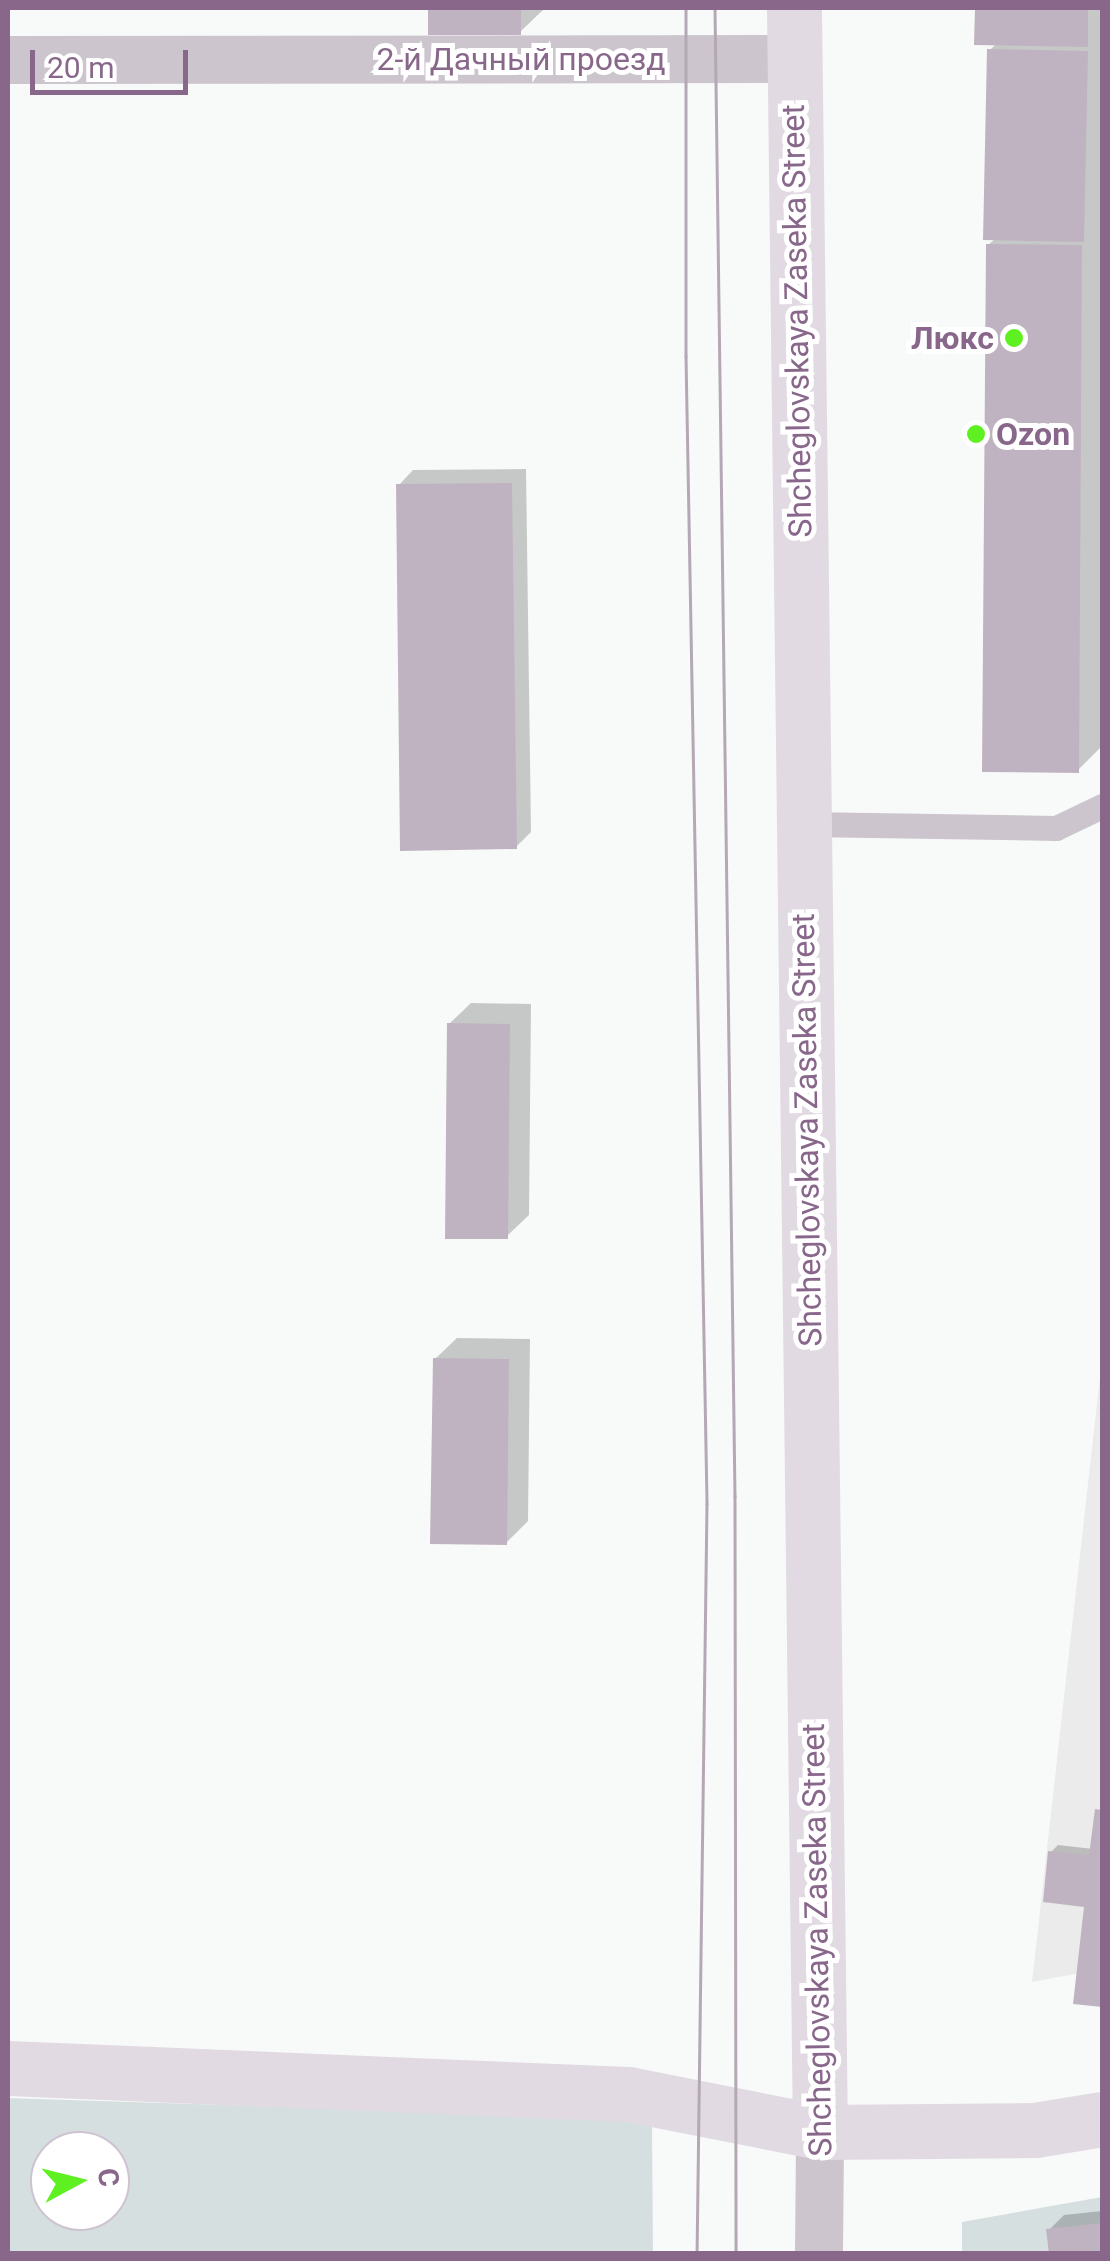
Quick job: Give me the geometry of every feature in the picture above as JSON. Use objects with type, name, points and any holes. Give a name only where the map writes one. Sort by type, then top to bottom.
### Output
[{"type":"street","name":"2-й Дачный проезд","points":[[8,60],[794,33]]},
{"type":"street","name":"Shcheglovskaya Zaseka Street","points":[[794,33],[819,2254]]},
{"type":"street","points":[[8,2068],[628,2094],[820,2132],[1035,2130],[1102,2119]]},
{"type":"lane","points":[[804,824],[1056,828],[1102,806]]},
{"type":"shaded area","points":[[1102,1359],[1102,1969],[1032,1982]]},
{"type":"shaded area","points":[[8,2098],[652,2119],[653,2253],[8,2254]]},
{"type":"shaded area","points":[[1102,2197],[1102,2253],[962,2254],[962,2222]]},
{"type":"building","points":[[428,8],[521,8],[521,35],[428,35]]},
{"type":"building","points":[[975,8],[1088,8],[1088,47],[974,45]]},
{"type":"building","points":[[987,49],[1088,51],[1084,242],[983,240]]},
{"type":"building","points":[[986,244],[1082,245],[1079,773],[982,772]]},
{"type":"building","points":[[512,483],[517,849],[400,851],[396,484]]},
{"type":"building","points":[[447,1023],[510,1024],[508,1239],[445,1239]]},
{"type":"building","points":[[433,1358],[509,1359],[507,1545],[430,1544]]},
{"type":"building","points":[[1095,1809],[1102,1810],[1102,2007],[1073,2004],[1084,1907],[1043,1902],[1048,1851],[1089,1855]]},
{"type":"building","points":[[1102,2223],[1102,2254],[1049,2254],[1046,2229]]},
{"type":"tram line","points":[[686,8],[686,356],[707,1504],[697,2254]]},
{"type":"tram line","points":[[715,8],[735,1496],[736,2254]]},
{"type":"place","name":"Люкс","points":[[1014,338]]},
{"type":"place","name":"Ozon","points":[[976,434]]}]
